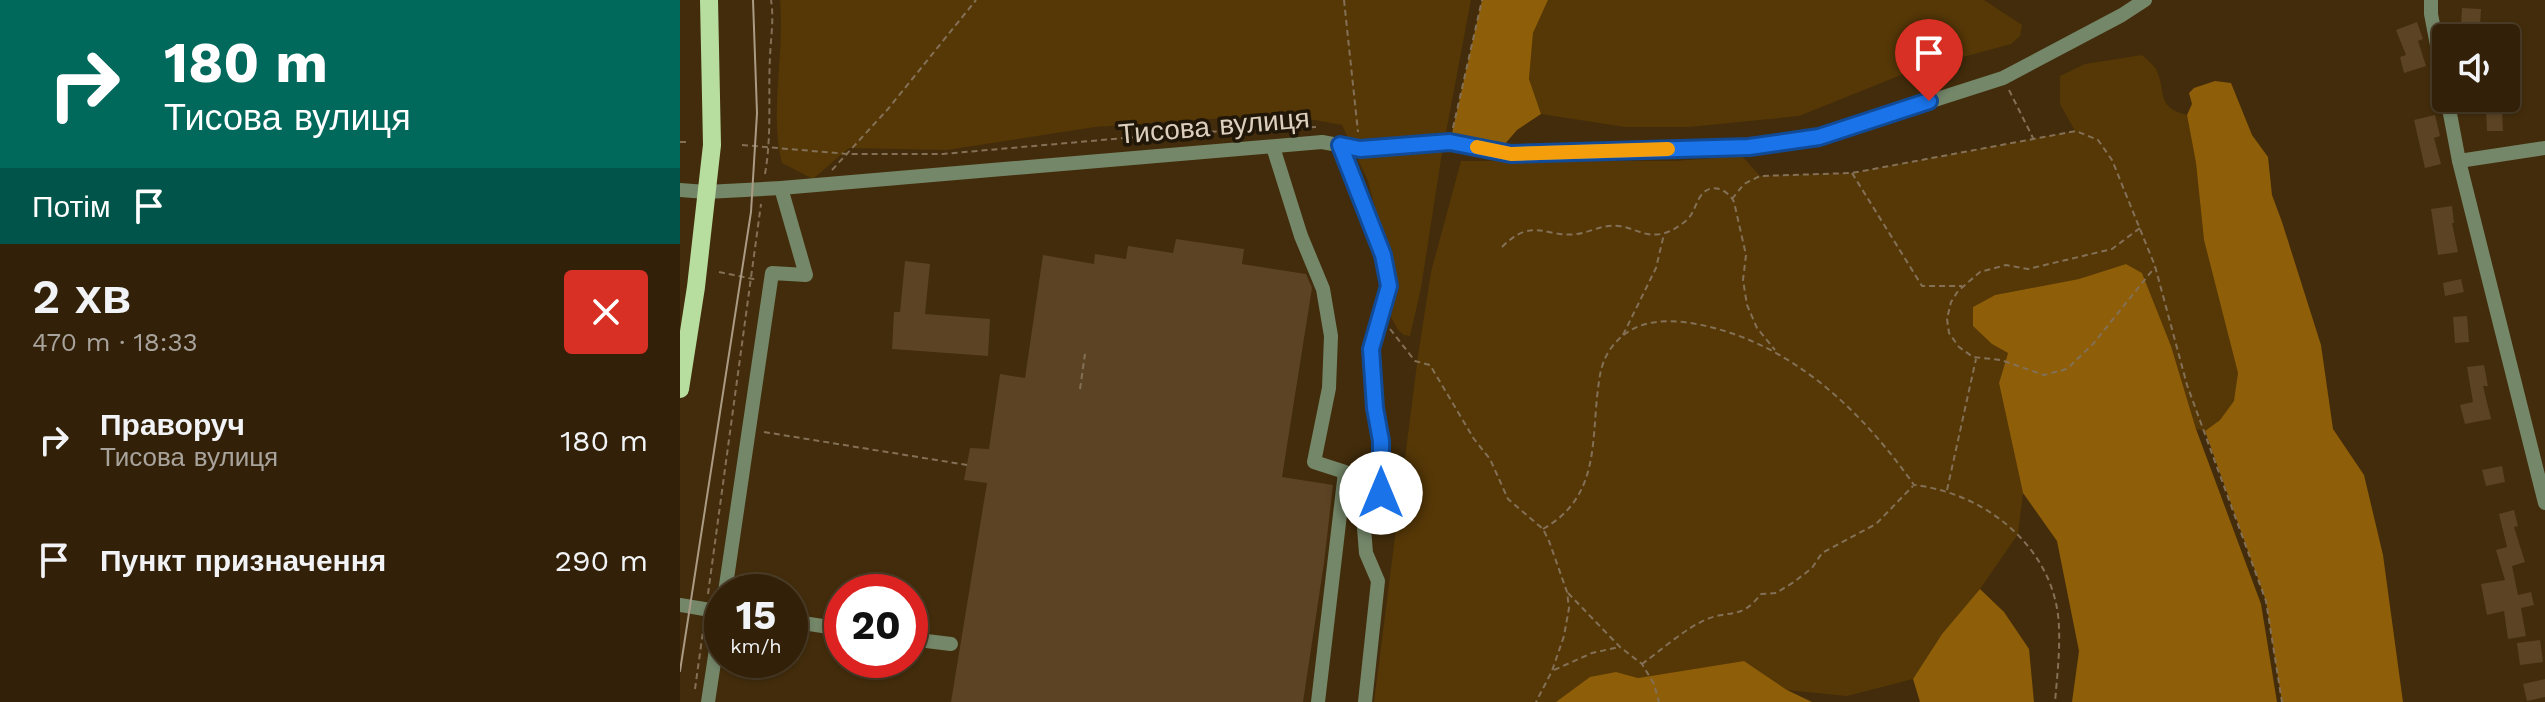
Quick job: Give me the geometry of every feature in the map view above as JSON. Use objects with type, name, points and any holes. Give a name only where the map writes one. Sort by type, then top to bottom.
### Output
[{"type":"main road","points":[[680,389],[696,287],[712,145],[709,0]]},
{"type":"street","points":[[2431,0],[2433,24]]},
{"type":"street","name":"Тисова вулиця","points":[[680,190],[706,192],[781,188],[1322,142],[1360,149],[1450,142],[1511,154],[1749,147],[1819,137],[2003,78],[2145,1]]},
{"type":"street","points":[[2450,112],[2459,161],[2545,503]]},
{"type":"street","points":[[1340,145],[1383,255],[1389,286],[1371,349],[1381,441],[1381,493],[1364,528],[1366,553],[1378,581],[1365,702]]},
{"type":"street","points":[[1273,147],[1301,236],[1323,289],[1331,336],[1329,388],[1314,462],[1345,472],[1318,702]]},
{"type":"street","points":[[2459,161],[2545,148]]},
{"type":"street","points":[[728,574],[772,273],[806,275],[781,188]]},
{"type":"street","points":[[680,605],[704,609]]},
{"type":"street","points":[[928,641],[951,644]]},
{"type":"street","points":[[708,702],[711,678]]},
{"type":"path","points":[[721,574],[731,427],[770,146],[770,55],[774,21],[771,0]]},
{"type":"path","points":[[817,185],[888,109],[976,0]]},
{"type":"path","points":[[1344,0],[1360,149]]},
{"type":"path","points":[[1450,142],[1482,0]]},
{"type":"path","points":[[2003,78],[2033,139]]},
{"type":"path","points":[[742,145],[848,154],[943,154],[1182,133],[1314,126],[1325,132]]},
{"type":"path","points":[[1732,199],[1744,184],[1760,176],[1852,173],[2076,131],[2098,140],[2112,160],[2155,266],[2187,385],[2266,601],[2282,702]]},
{"type":"path","points":[[680,142],[690,142]]},
{"type":"path","points":[[1852,173],[1922,286],[1963,286]]},
{"type":"path","points":[[1502,247],[1520,234],[1537,230],[1563,235],[1613,226],[1648,235],[1664,233],[1686,221],[1699,198],[1708,190],[1720,189],[1732,199],[1746,255],[1743,280],[1747,305],[1762,335],[1779,354],[1854,412],[1886,447],[1914,485],[1947,491],[1976,503],[1998,517],[2018,534],[2040,566],[2051,589],[2059,628],[2055,702]]},
{"type":"path","points":[[2140,228],[2112,249],[2028,269],[2011,265],[1993,267],[1977,274],[1951,302],[1948,326],[1956,345],[1976,358],[2001,360],[2044,375],[2067,369],[2093,344],[2155,266]]},
{"type":"path","points":[[1623,336],[1626,324],[1656,268],[1664,233]]},
{"type":"path","points":[[719,272],[771,282]]},
{"type":"path","points":[[1381,320],[1398,336],[1415,361],[1430,365],[1474,439],[1490,459],[1508,499],[1543,529],[1567,592],[1569,608],[1564,636],[1552,671],[1536,702]]},
{"type":"path","points":[[1543,529],[1572,506],[1587,479],[1600,373],[1608,353],[1623,336],[1652,321],[1684,322],[1723,330],[1779,354]]},
{"type":"path","points":[[1080,389],[1085,354]]},
{"type":"path","points":[[1947,491],[1976,358]]},
{"type":"path","points":[[731,427],[967,465]]},
{"type":"path","points":[[1642,664],[1706,619],[1740,612],[1761,594],[1776,593],[1794,582],[1812,568],[1822,553],[1876,524],[1914,485]]},
{"type":"path","points":[[1567,592],[1620,647],[1642,664],[1654,684],[1659,702]]},
{"type":"path","points":[[1552,671],[1592,653],[1620,647]]},
{"type":"path","points":[[695,687],[704,657]]},
{"type":"shaded area","points":[[780,0],[1471,0],[1410,336],[1398,330],[1390,315],[1393,276],[1368,181],[1342,125],[1281,114],[1095,127],[947,150],[849,148],[813,179],[782,163],[778,144]]},
{"type":"shaded area","points":[[1482,0],[1548,0],[1533,33],[1529,79],[1541,114],[1517,130],[1498,152],[1450,142]]},
{"type":"shaded area","points":[[1548,0],[1984,0],[2022,25],[2020,36],[2011,44],[1911,71],[1799,116],[1689,127],[1625,127],[1541,114],[1529,79],[1533,33]]},
{"type":"shaded area","points":[[2142,55],[2156,69],[2166,103],[2187,115],[2196,163],[2204,240],[2238,373],[2235,401],[2220,420],[2205,431],[2196,429],[2171,346],[2142,273],[2126,264],[2079,279],[1995,295],[1973,307],[1992,344],[2008,353],[1999,383],[2023,493],[2018,534],[1980,589],[1942,634],[1913,679],[1847,696],[1787,690],[1744,661],[1638,678],[1616,672],[1556,702],[1374,702],[1431,272],[1461,161],[1675,161],[1742,156],[1760,176],[1852,173],[2075,131],[2060,104],[2060,76],[2085,64]]},
{"type":"shaded area","points":[[2215,81],[2231,83],[2252,135],[2268,157],[2272,195],[2321,345],[2333,429],[2364,475],[2383,555],[2403,702],[2282,702],[2266,601],[2205,431],[2220,420],[2234,401],[2238,373],[2204,240],[2196,163],[2187,115],[2192,104],[2189,93],[2194,88]]},
{"type":"shaded area","points":[[2126,264],[2142,273],[2171,346],[2196,429],[2261,604],[2277,702],[2072,702],[2079,651],[2057,541],[2023,493],[1999,383],[2008,353],[1992,344],[1973,326],[1973,307],[1995,295],[2079,279]]},
{"type":"shaded area","points":[[1980,589],[2004,612],[2029,649],[2034,702],[1920,702],[1913,679],[1942,634]]},
{"type":"shaded area","points":[[1744,661],[1787,690],[1812,702],[1556,702],[1590,677],[1616,672],[1638,678]]},
{"type":"building","points":[[2462,8],[2481,9],[2480,24],[2461,24]]},
{"type":"building","points":[[2417,22],[2423,39],[2418,41],[2426,66],[2404,73],[2400,57],[2406,55],[2396,30]]},
{"type":"building","points":[[2486,112],[2502,112],[2503,131],[2487,131]]},
{"type":"building","points":[[2435,115],[2440,136],[2434,138],[2441,164],[2425,168],[2414,120]]},
{"type":"building","points":[[2452,206],[2458,252],[2438,255],[2431,209]]},
{"type":"building","points":[[1176,239],[1244,249],[1242,264],[1306,274],[1312,288],[1282,477],[1333,485],[1303,702],[951,702],[987,483],[964,480],[970,448],[989,449],[1000,374],[1025,378],[1043,255],[1094,264],[1095,254],[1126,259],[1128,246],[1173,253]]},
{"type":"building","points":[[905,261],[930,264],[925,314],[990,319],[988,356],[892,349],[894,312],[900,312]]},
{"type":"building","points":[[2461,279],[2464,292],[2445,296],[2443,283]]},
{"type":"building","points":[[2467,316],[2469,342],[2455,343],[2453,317]]},
{"type":"building","points":[[2484,365],[2488,386],[2483,386],[2491,419],[2465,424],[2460,405],[2473,402],[2467,367]]},
{"type":"building","points":[[2502,466],[2505,482],[2486,486],[2482,470]]},
{"type":"building","points":[[2514,510],[2518,526],[2514,527],[2525,562],[2512,566],[2518,595],[2531,592],[2534,605],[2521,608],[2526,636],[2508,639],[2504,611],[2487,615],[2481,584],[2505,580],[2496,550],[2507,547],[2499,514]]},
{"type":"building","points":[[2540,640],[2543,662],[2520,665],[2517,643]]},
{"type":"building","points":[[2545,679],[2545,697],[2527,701],[2523,684]]},
{"type":"tram line","points":[[680,671],[751,212],[757,113],[753,0]]},
{"type":"slow traffic","points":[[1477,147],[1511,154],[1668,149]]},
{"type":"route","points":[[1381,493],[1381,441],[1371,349],[1389,286],[1383,255],[1340,145],[1360,149],[1450,142],[1511,154],[1749,147],[1819,137],[1929,101]]}]
